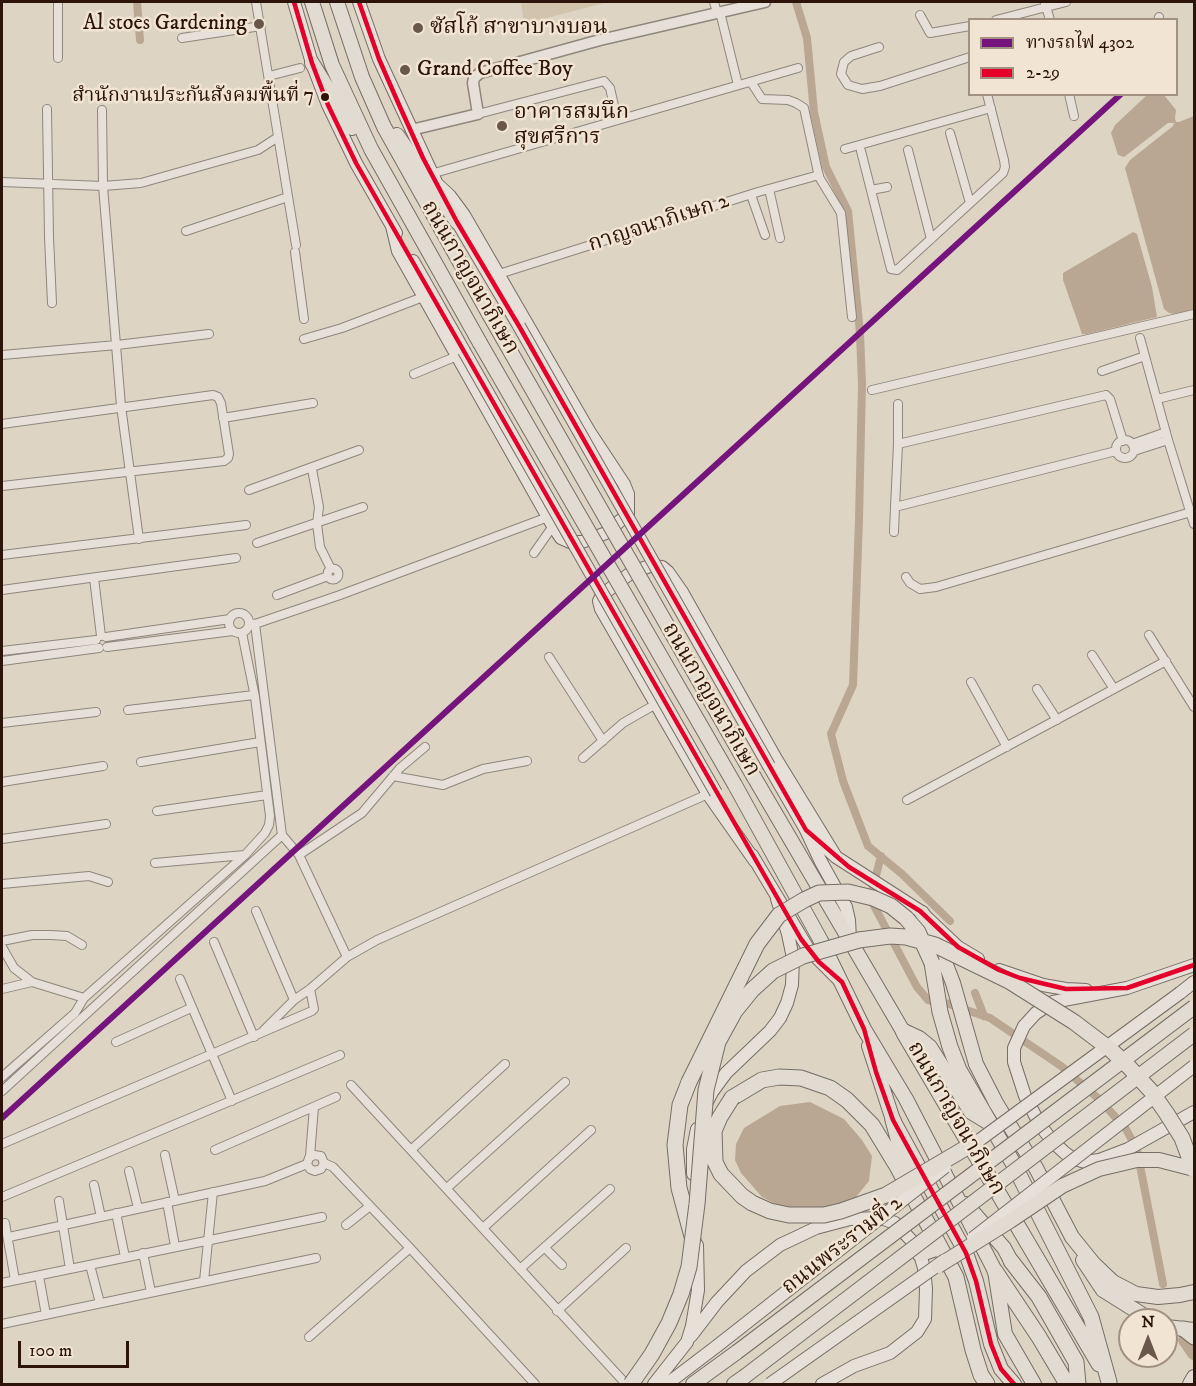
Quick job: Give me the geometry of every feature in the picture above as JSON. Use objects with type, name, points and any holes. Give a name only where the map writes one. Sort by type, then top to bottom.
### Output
[{"type":"highway","name":"ถนนกาญจนาภิเษก","points":[[312,2],[332,65],[377,160],[735,785],[843,982],[864,1029],[906,1099],[995,1271],[1067,1384]]},
{"type":"highway","name":"ถนนกาญจนาภิเษก","points":[[337,2],[362,77],[384,127],[826,902],[850,939],[1110,1384]]},
{"type":"highway","points":[[306,66],[377,160]]},
{"type":"highway","points":[[362,77],[397,134],[457,222]]},
{"type":"highway","points":[[697,1258],[679,1188],[675,1145],[680,1105],[689,1082],[757,944],[779,915],[819,893],[848,892],[873,898],[891,906],[918,932],[932,963],[940,1012],[959,1070],[1013,1163],[1091,1317],[1110,1384]]},
{"type":"highway","points":[[922,913],[936,939],[958,998],[976,1064],[996,1103],[1036,1168],[1077,1250],[1102,1290],[1131,1308]]},
{"type":"highway","points":[[631,1384],[652,1354],[669,1323],[689,1267],[697,1204],[706,1090],[718,1042],[735,1011],[752,990],[774,971],[803,956],[859,940],[890,936],[906,937],[935,945],[1010,981],[1074,1022],[1128,1066],[1167,1114],[1182,1138],[1194,1169]]},
{"type":"highway","name":"ถนนพระรามที่ 2","points":[[693,1384],[1194,1007]]},
{"type":"highway","points":[[864,1029],[893,1120],[913,1195]]},
{"type":"highway","points":[[903,1031],[930,1047],[971,1112],[989,1123]]},
{"type":"highway","name":"ถนนพระรามที่ 2","points":[[739,1381],[1194,1034]]},
{"type":"highway","points":[[976,1142],[886,1196],[833,1213],[789,1215],[770,1211],[742,1197],[721,1174],[715,1162],[713,1148],[714,1131],[732,1098],[762,1080],[779,1077],[801,1078],[830,1088],[848,1100],[872,1125],[897,1166],[913,1195],[956,1277],[973,1350],[981,1375],[987,1384]]},
{"type":"highway","points":[[893,1120],[966,1253],[996,1356],[1001,1369],[1014,1384]]},
{"type":"highway","points":[[938,1266],[1062,1186],[1099,1169],[1137,1160],[1159,1160],[1194,1169]]},
{"type":"highway","points":[[1013,1163],[1036,1168]]},
{"type":"highway","name":"ถนนกาญจนาภิเษก","points":[[951,1186],[1004,1248],[1011,1261],[1039,1297],[1076,1362],[1078,1384]]},
{"type":"highway","points":[[1072,1237],[1093,1263],[1113,1282],[1136,1294],[1158,1297],[1194,1292]]},
{"type":"highway","points":[[920,1254],[940,1247]]},
{"type":"highway","points":[[995,1271],[1005,1334],[1034,1384]]},
{"type":"highway","points":[[1190,1384],[1194,1377]]},
{"type":"main road","points":[[294,2],[306,66],[550,521],[561,538],[570,542],[582,542],[606,533],[628,514],[628,494],[499,274],[450,196],[433,178]]},
{"type":"main road","points":[[359,2],[379,59],[433,178],[806,830],[849,914],[850,939]]},
{"type":"main road","points":[[392,226],[398,251],[423,297],[518,443],[712,794]]},
{"type":"main road","points":[[836,857],[770,748],[682,592],[668,572],[662,567],[650,566],[632,572],[602,595],[599,601],[601,609],[656,704],[777,899],[819,963],[843,982]]},
{"type":"main road","points":[[806,830],[849,867],[922,913],[958,947],[999,970],[1043,986],[1066,989],[1126,988]]},
{"type":"main road","points":[[687,1342],[696,1303],[694,1142],[702,1113],[712,1092],[726,1073],[770,1031],[780,1018],[787,1003],[792,985],[793,958],[777,899]]},
{"type":"main road","points":[[1194,965],[1126,988],[1053,1002],[1036,1013],[1024,1026],[1014,1048],[1016,1070],[1025,1096],[1040,1125],[1072,1158],[1085,1162],[1099,1160],[1152,1137],[1194,1112]]},
{"type":"main road","name":"ถนนพระรามที่ 2","points":[[667,1384],[976,1142],[1194,982]]},
{"type":"main road","points":[[770,1384],[938,1266],[1194,1066]]},
{"type":"main road","points":[[654,1384],[717,1302],[746,1271],[780,1245],[816,1228],[850,1219],[881,1218],[903,1230],[920,1254],[924,1268],[927,1303],[924,1319],[917,1332],[890,1353],[854,1366],[822,1384]]},
{"type":"street","points":[[58,2],[58,58]]},
{"type":"street","points":[[256,2],[288,197],[304,319]]},
{"type":"street","points":[[478,114],[474,78],[480,73],[717,9],[765,2]]},
{"type":"street","points":[[1002,18],[1046,4],[1066,2]]},
{"type":"street","points":[[717,9],[738,84]]},
{"type":"street","points":[[920,15],[930,33],[968,27]]},
{"type":"street","points":[[182,38],[261,26]]},
{"type":"street","points":[[879,47],[851,56],[844,62],[841,74],[848,85],[862,89],[879,86],[968,57]]},
{"type":"street","points":[[268,76],[306,66]]},
{"type":"street","points":[[433,178],[617,119],[798,68]]},
{"type":"street","points":[[411,130],[599,81],[604,81],[610,88],[617,119]]},
{"type":"street","points":[[751,82],[762,99],[788,100],[804,108],[819,175],[841,213],[852,316]]},
{"type":"street","points":[[861,151],[891,269],[897,270],[1003,173],[1005,166],[988,96]]},
{"type":"street","points":[[1069,96],[1074,116]]},
{"type":"street","points":[[845,149],[991,108]]},
{"type":"street","points":[[47,109],[47,184],[52,303]]},
{"type":"street","points":[[102,110],[103,186],[121,406],[139,538]]},
{"type":"street","points":[[950,133],[970,203]]},
{"type":"street","points":[[2,182],[103,186],[141,183],[258,150],[278,137]]},
{"type":"street","points":[[908,150],[931,239]]},
{"type":"street","name":"กาญจนาภิเษก 2","points":[[499,274],[819,175]]},
{"type":"street","points":[[871,190],[887,187]]},
{"type":"street","points":[[769,189],[780,238]]},
{"type":"street","points":[[751,195],[765,235]]},
{"type":"street","points":[[186,231],[288,197]]},
{"type":"street","points":[[304,339],[344,328],[423,297]]},
{"type":"street","points":[[872,390],[1194,314]]},
{"type":"street","points":[[2,355],[209,334]]},
{"type":"street","points":[[1140,338],[1194,524]]},
{"type":"street","points":[[414,374],[461,353]]},
{"type":"street","points":[[1102,371],[1144,356]]},
{"type":"street","points":[[1157,399],[1194,390]]},
{"type":"street","points":[[2,424],[213,395],[221,402],[229,454],[224,461],[2,486]]},
{"type":"street","points":[[898,444],[1104,395],[1110,399],[1123,441],[1133,447],[1167,436]]},
{"type":"street","points":[[223,418],[313,403]]},
{"type":"street","points":[[894,532],[898,405]]},
{"type":"street","points":[[1123,441],[1117,446],[1116,451],[1119,456],[1124,458],[1132,456],[1133,447]]},
{"type":"street","points":[[249,490],[359,450]]},
{"type":"street","points":[[896,507],[1116,451]]},
{"type":"street","points":[[312,469],[319,507],[317,524],[322,554],[340,595]]},
{"type":"street","points":[[257,543],[363,507]]},
{"type":"street","points":[[906,577],[910,583],[920,589],[946,585],[1191,512]]},
{"type":"street","points":[[534,554],[550,521]]},
{"type":"street","points":[[2,651],[233,631],[242,633],[252,623],[340,595],[550,521]]},
{"type":"street","points":[[2,555],[246,525]]},
{"type":"street","points":[[2,590],[236,558]]},
{"type":"street","points":[[277,595],[331,575]]},
{"type":"street","points":[[94,578],[102,642]]},
{"type":"street","points":[[2,661],[230,619],[241,613],[245,615],[252,623],[282,835],[299,855],[347,957]]},
{"type":"street","points":[[230,619],[229,624],[233,631]]},
{"type":"street","points":[[2,1077],[75,1013],[84,998],[245,855],[265,833],[270,816],[254,695],[242,633]]},
{"type":"street","points":[[1149,635],[1194,707]]},
{"type":"street","points":[[1092,654],[1114,689]]},
{"type":"street","points":[[549,657],[603,741]]},
{"type":"street","points":[[907,800],[1166,661]]},
{"type":"street","points":[[971,682],[1007,747]]},
{"type":"street","points":[[1037,688],[1058,720]]},
{"type":"street","points":[[128,710],[254,695]]},
{"type":"street","points":[[583,758],[623,723],[656,704]]},
{"type":"street","points":[[2,723],[96,712]]},
{"type":"street","points":[[141,762],[260,742]]},
{"type":"street","points":[[299,855],[362,813],[406,762],[425,747]]},
{"type":"street","points":[[393,776],[443,786],[483,769],[527,761]]},
{"type":"street","points":[[2,782],[103,766]]},
{"type":"street","points":[[257,1035],[294,999],[310,989],[347,957],[377,940],[712,794]]},
{"type":"street","points":[[157,811],[267,795]]},
{"type":"street","points":[[2,839],[106,824]]},
{"type":"street","points":[[2,1091],[282,835]]},
{"type":"street","points":[[155,863],[245,855]]},
{"type":"street","points":[[2,884],[89,876],[108,882]]},
{"type":"street","points":[[256,911],[294,999]]},
{"type":"street","points":[[2,941],[32,935],[51,935],[68,936],[82,945]]},
{"type":"street","points":[[214,942],[257,1035]]},
{"type":"street","points":[[2,946],[14,968],[32,982],[84,998]]},
{"type":"street","points":[[180,979],[232,1101]]},
{"type":"street","points":[[2,989],[32,982]]},
{"type":"street","points":[[2,1144],[312,1011],[314,1009],[310,989]]},
{"type":"street","points":[[116,1042],[191,1008]]},
{"type":"street","points":[[2,1197],[340,1055]]},
{"type":"street","points":[[411,1150],[505,1064]]},
{"type":"street","points":[[447,1188],[565,1082]]},
{"type":"street","points":[[351,1085],[626,1384]]},
{"type":"street","points":[[215,1150],[336,1097]]},
{"type":"street","points":[[314,1107],[310,1169],[315,1171],[321,1169],[324,1163]]},
{"type":"street","points":[[483,1228],[591,1130]]},
{"type":"street","points":[[165,1155],[175,1246]]},
{"type":"street","points":[[9,1237],[272,1178],[321,1156],[324,1163],[333,1167],[535,1384]]},
{"type":"street","points":[[129,1171],[138,1208]]},
{"type":"street","points":[[94,1185],[101,1217]]},
{"type":"street","points":[[520,1269],[610,1190]]},
{"type":"street","points":[[204,1281],[213,1192]]},
{"type":"street","points":[[59,1201],[70,1269]]},
{"type":"street","points":[[346,1225],[370,1206]]},
{"type":"street","points":[[116,1213],[125,1257]]},
{"type":"street","points":[[2,1283],[322,1217]]},
{"type":"street","points":[[5,1223],[15,1280]]},
{"type":"street","points":[[309,1337],[410,1248]]},
{"type":"street","points":[[545,1248],[562,1265]]},
{"type":"street","points":[[557,1311],[626,1248]]},
{"type":"street","points":[[143,1253],[151,1292]]},
{"type":"street","points":[[2,1324],[316,1258]]},
{"type":"street","points":[[90,1264],[100,1303]]},
{"type":"street","points":[[39,1276],[46,1315]]},
{"type":"shaded area","points":[[521,2],[608,2],[524,24]]},
{"type":"shaded area","points":[[1146,96],[1165,96],[1176,110],[1176,122],[1194,116],[1194,310],[1175,314],[1164,309],[1125,168],[1130,160],[1174,123],[1168,123],[1124,157],[1118,155],[1111,133],[1115,125]]},
{"type":"shaded area","points":[[1133,232],[1137,234],[1152,287],[1157,317],[1082,334],[1063,280],[1063,273]]},
{"type":"shaded area","points":[[810,1102],[844,1119],[862,1140],[872,1156],[869,1181],[856,1197],[833,1207],[787,1210],[762,1197],[741,1173],[735,1160],[736,1144],[744,1128],[780,1106]]},
{"type":"waterway","points":[[137,2],[140,40]]},
{"type":"waterway","points":[[796,2],[807,38],[814,112],[826,167],[848,211],[860,333],[862,384],[853,685],[831,734],[843,781],[868,846],[902,874],[950,921]]},
{"type":"waterway","points":[[881,856],[872,891],[872,902],[917,987],[928,1000],[949,1004],[990,1018],[1061,1066],[1100,1100],[1126,1129],[1137,1150],[1163,1284]]},
{"type":"waterway","points":[[975,993],[984,1016]]},
{"type":"waterway","points":[[1185,1340],[1194,1353]]},
{"type":"rail line","name":"4302","points":[[2,1118],[1119,96]]},
{"type":"transit line","name":"2-29","points":[[294,2],[312,63],[328,105],[356,163],[801,939],[819,962],[842,982],[864,1029],[893,1120],[966,1253],[976,1281],[991,1344],[1001,1369],[1014,1384]]},
{"type":"transit line","name":"2-29","points":[[359,2],[379,59],[400,107],[423,158],[457,222],[519,326],[806,830],[849,867],[920,911],[958,947],[999,970],[1020,978],[1066,989],[1127,988],[1194,965]]},
{"type":"place","name":"Al stoes Gardening","points":[[259,24]]},
{"type":"place","name":"ซัสโก้ สาขาบางบอน","points":[[418,28]]},
{"type":"place","name":"Grand Coffee Boy","points":[[405,70]]},
{"type":"place","name":"สำนักงานประกันสังคมพื้นที่ 7","points":[[325,97]]},
{"type":"place","name":"อาคารสมนึก สุขศรีการ","points":[[502,126]]}]
